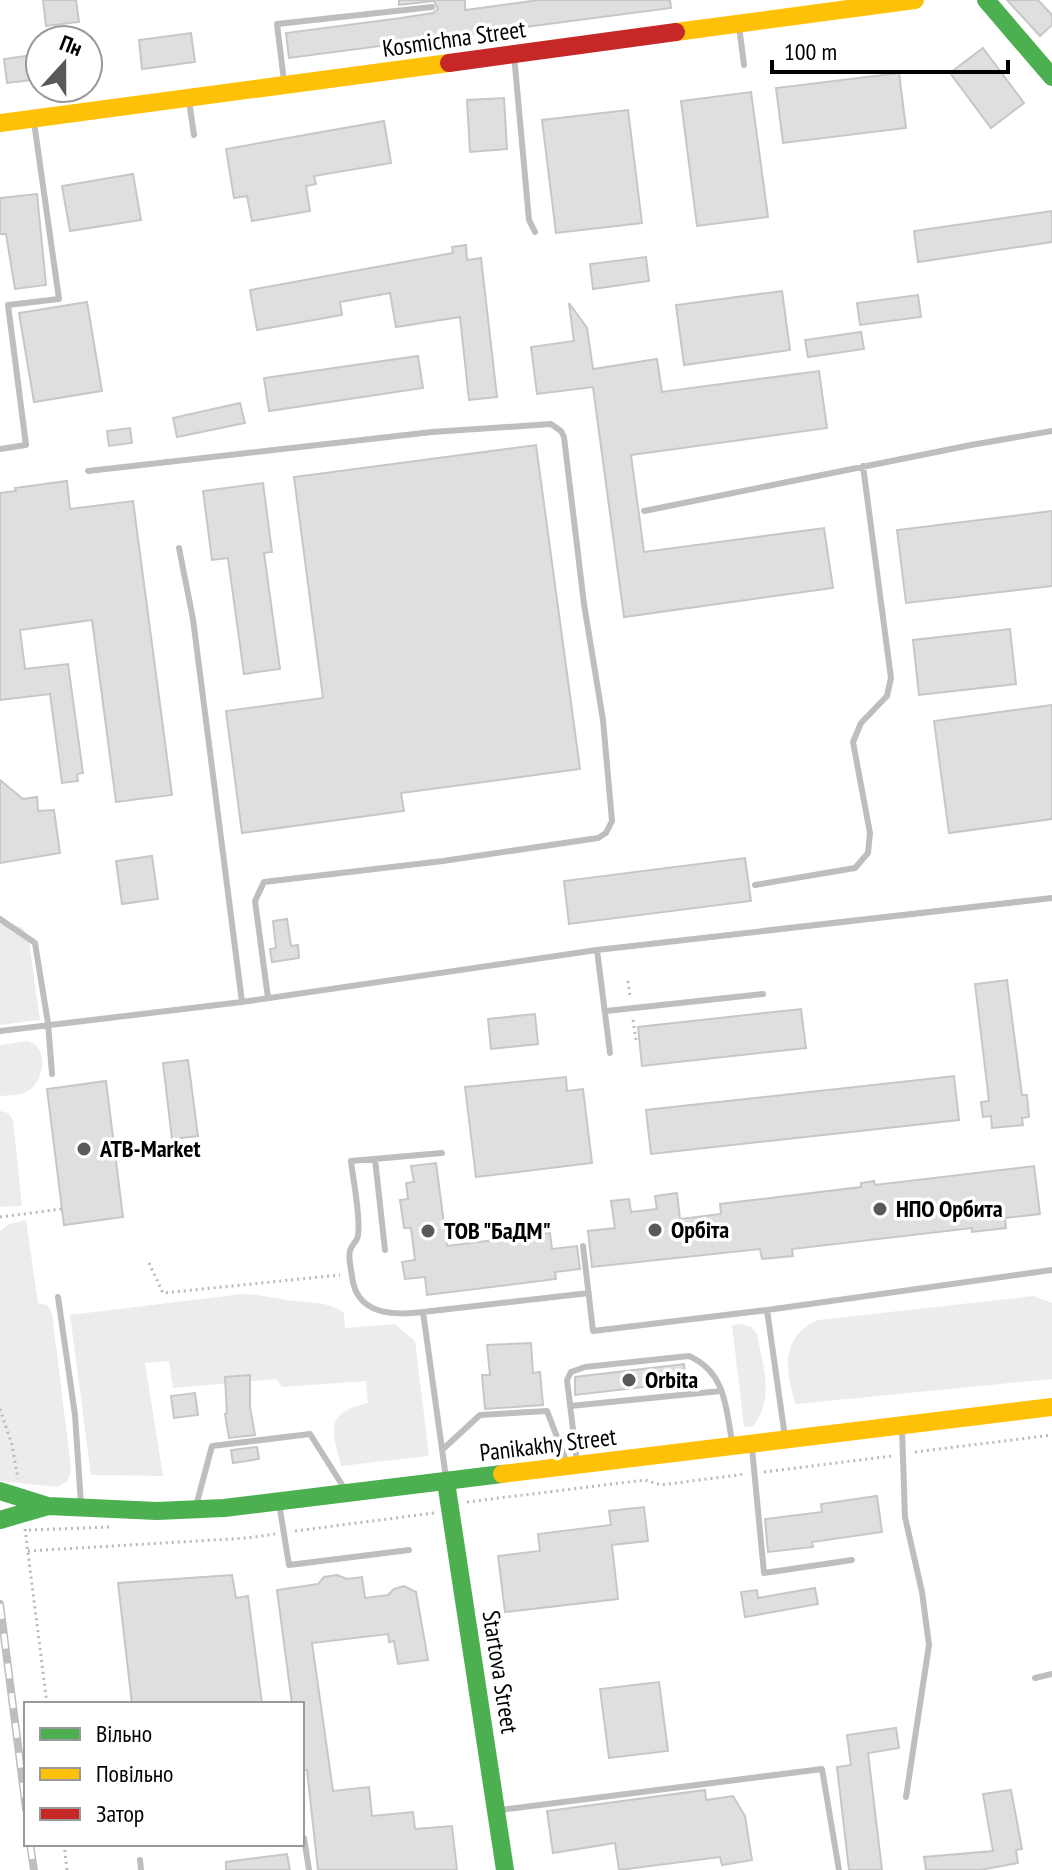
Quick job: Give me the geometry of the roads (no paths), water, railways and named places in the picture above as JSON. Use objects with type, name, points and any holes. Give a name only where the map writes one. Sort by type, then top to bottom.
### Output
[{"type":"street","name":"Kosmichna Street","points":[[0,123],[915,0]]},
{"type":"street","points":[[986,0],[1052,77]]},
{"type":"street","name":"Panikakhy Street","points":[[0,1520],[23,1506],[195,1510],[279,1503],[1052,1407]]},
{"type":"street","name":"Startova Street","points":[[446,1482],[505,1870]]},
{"type":"street","points":[[0,1491],[23,1506]]},
{"type":"lane","points":[[285,86],[277,24],[432,7]]},
{"type":"lane","points":[[739,26],[744,65]]},
{"type":"lane","points":[[514,55],[529,220],[535,232]]},
{"type":"lane","points":[[189,98],[194,135]]},
{"type":"lane","points":[[0,449],[26,445],[8,305],[59,299],[33,119]]},
{"type":"lane","points":[[88,471],[432,432],[551,424],[564,437],[584,604],[603,720],[612,821],[606,833],[598,838],[443,861],[264,882],[255,901],[268,998]]},
{"type":"lane","points":[[644,511],[1052,431]]},
{"type":"lane","points":[[755,885],[855,868],[868,853],[870,833],[853,742],[861,723],[887,696],[891,678],[863,466]]},
{"type":"lane","points":[[179,548],[193,619],[242,1002]]},
{"type":"lane","points":[[0,1031],[242,1002],[597,950],[1052,898]]},
{"type":"lane","points":[[0,919],[35,943],[48,1023],[52,1074]]},
{"type":"lane","points":[[597,950],[610,1053]]},
{"type":"lane","points":[[606,1011],[763,994]]},
{"type":"lane","points":[[442,1153],[351,1161],[359,1237],[349,1251],[351,1274],[358,1297],[368,1307],[399,1315],[589,1293]]},
{"type":"lane","points":[[375,1159],[385,1250]]},
{"type":"lane","points":[[583,1246],[593,1331],[1052,1270]]},
{"type":"lane","points":[[58,1297],[75,1415],[82,1508]]},
{"type":"lane","points":[[767,1310],[786,1440]]},
{"type":"lane","points":[[423,1312],[446,1482]]},
{"type":"lane","points":[[573,1466],[567,1380],[571,1372],[585,1367],[689,1356],[704,1363],[717,1379],[754,1473],[764,1573],[852,1560]]},
{"type":"lane","points":[[570,1406],[721,1391]]},
{"type":"lane","points":[[442,1450],[480,1415],[547,1411],[573,1466]]},
{"type":"lane","points":[[901,1425],[905,1517],[922,1592],[929,1645],[906,1797]]},
{"type":"lane","points":[[195,1510],[212,1446],[310,1434],[348,1494]]},
{"type":"lane","points":[[279,1503],[289,1565],[409,1550]]},
{"type":"lane","points":[[1035,1678],[1052,1674]]},
{"type":"lane","points":[[496,1811],[822,1769],[839,1870]]},
{"type":"lane","points":[[304,1838],[309,1870]]},
{"type":"lane","points":[[140,1860],[141,1870]]},
{"type":"railway","points":[[0,1604],[24,1793]]},
{"type":"railway","points":[[30,1846],[34,1870]]},
{"type":"place","name":"ATB-Market","points":[[84,1149]]},
{"type":"place","name":"НПО Орбита","points":[[880,1209]]},
{"type":"place","name":"Орбіта","points":[[655,1230]]},
{"type":"place","name":"ТОВ \"БаДМ\"","points":[[428,1231]]},
{"type":"place","name":"Orbita","points":[[629,1380]]}]
